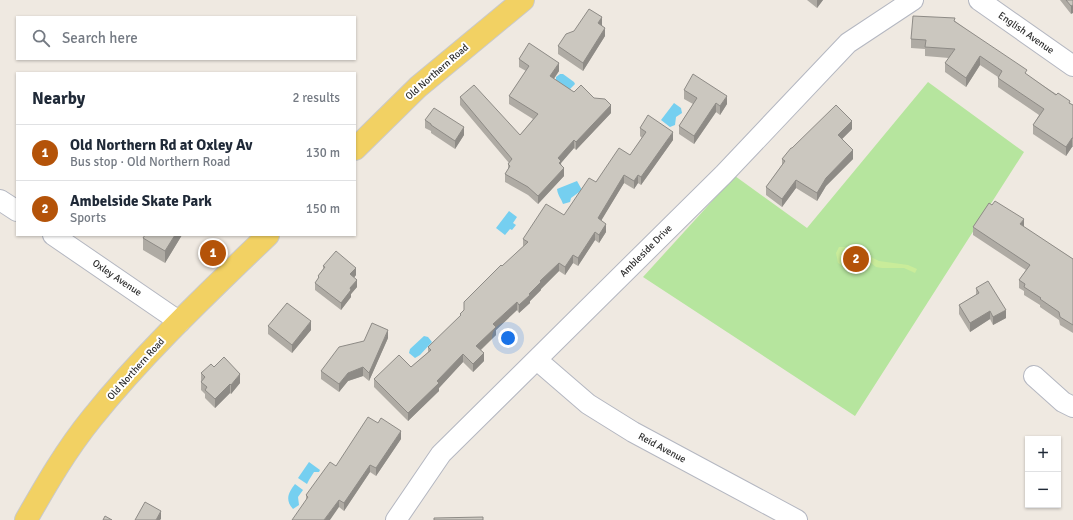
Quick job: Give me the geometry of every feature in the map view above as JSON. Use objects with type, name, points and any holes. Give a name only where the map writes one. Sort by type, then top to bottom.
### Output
[{"type":"main road","name":"Old Northern Road","points":[[356,148],[418,87],[523,0]]},
{"type":"main road","name":"Old Northern Road","points":[[26,520],[53,474],[91,419],[148,354],[267,236]]},
{"type":"street","name":"Ambleside Drive","points":[[396,520],[441,454],[724,174],[848,43],[913,0]]},
{"type":"street","name":"English Avenue","points":[[980,0],[1073,66]]},
{"type":"street","points":[[0,200],[16,210]]},
{"type":"street","name":"Oxley Avenue","points":[[54,236],[180,322]]},
{"type":"street","name":"Reid Avenue","points":[[537,360],[588,404],[633,432],[797,520]]},
{"type":"street","points":[[1034,376],[1063,402],[1073,407]]},
{"type":"green space","points":[[928,82],[1024,152],[855,416],[643,277],[735,176],[807,228]]},
{"type":"green space","points":[[839,247],[851,247],[879,261],[908,265],[917,269],[915,273],[904,268],[882,268],[876,267],[870,262],[861,260],[843,266],[838,263],[836,253]]},
{"type":"water","points":[[563,74],[575,84],[568,91],[556,82],[556,77]]},
{"type":"water","points":[[674,103],[681,108],[682,113],[676,117],[675,125],[670,127],[661,120]]},
{"type":"water","points":[[577,181],[582,190],[571,198],[570,202],[563,204],[557,189]]},
{"type":"water","points":[[509,211],[517,217],[513,223],[516,225],[505,235],[496,228]]},
{"type":"water","points":[[424,336],[428,337],[432,342],[420,355],[415,358],[409,353],[410,349]]},
{"type":"water","points":[[309,462],[320,470],[319,472],[314,472],[307,484],[298,478]]},
{"type":"water","points":[[295,484],[303,490],[298,497],[299,505],[293,509],[289,503],[288,496]]},
{"type":"building","points":[[1066,0],[1073,0],[1073,5],[1071,6]]},
{"type":"building","points":[[589,9],[602,17],[598,23],[605,28],[583,63],[558,46],[566,34],[574,31]]},
{"type":"building","points":[[913,16],[955,18],[954,21],[1027,70],[1025,73],[1056,95],[1058,93],[1070,101],[1069,103],[1073,105],[1073,138],[1066,147],[1033,125],[1044,109],[998,78],[1002,71],[980,56],[966,78],[945,63],[955,49],[925,47],[926,40],[911,39]]},
{"type":"building","points":[[529,43],[559,63],[550,76],[574,92],[581,85],[594,98],[605,99],[611,105],[576,142],[574,140],[558,158],[561,161],[559,163],[564,168],[538,196],[528,187],[505,174],[510,166],[508,164],[512,159],[460,97],[474,85],[520,135],[538,114],[509,96],[529,66],[519,59]]},
{"type":"building","points":[[693,74],[727,96],[720,106],[716,103],[694,136],[679,126],[697,98],[684,90]]},
{"type":"building","points":[[836,105],[852,121],[838,135],[853,150],[826,178],[817,193],[796,180],[782,199],[766,187],[785,161],[782,159],[791,148]]},
{"type":"building","points":[[434,108],[464,127],[455,141],[425,120]]},
{"type":"building","points":[[648,115],[673,132],[641,177],[638,175],[634,181],[624,175],[598,218],[606,224],[599,235],[595,232],[578,258],[573,255],[565,267],[559,263],[540,281],[541,282],[529,294],[530,295],[519,305],[517,302],[493,324],[496,327],[476,346],[484,353],[473,364],[463,354],[437,381],[439,383],[408,413],[374,379],[399,355],[411,367],[431,350],[428,347],[461,315],[460,314],[464,310],[464,302],[501,265],[502,266],[528,242],[523,239],[546,204],[564,215],[589,178],[596,182],[619,148],[630,155],[646,132],[640,128]]},
{"type":"building","points":[[995,201],[1024,219],[1020,224],[1073,259],[1073,325],[1060,317],[1059,312],[1040,299],[1041,298],[1024,287],[1025,284],[1019,280],[1030,265],[973,227],[989,203],[992,205]]},
{"type":"building","points":[[144,236],[174,236],[165,251],[143,238]]},
{"type":"building","points":[[336,251],[356,268],[350,274],[357,280],[341,303],[315,283],[325,267],[323,266]]},
{"type":"building","points":[[988,281],[1006,310],[993,317],[990,311],[970,323],[959,305],[979,293],[976,288]]},
{"type":"building","points":[[287,303],[311,321],[292,345],[268,326]]},
{"type":"building","points":[[372,323],[388,330],[369,373],[363,367],[348,373],[339,384],[321,371],[339,347],[364,341]]},
{"type":"building","points":[[224,357],[240,374],[231,385],[230,384],[215,399],[205,390],[207,387],[201,382],[205,377],[201,373],[211,364],[214,367]]},
{"type":"building","points":[[368,417],[378,423],[381,418],[401,431],[376,468],[370,465],[344,503],[339,500],[324,520],[292,520],[308,497],[306,495],[330,462],[336,466]]},
{"type":"building","points":[[145,502],[161,511],[156,520],[135,520]]},
{"type":"building","points":[[105,516],[112,520],[103,520]]},
{"type":"building","points":[[483,517],[483,520],[434,520],[434,518]]},
{"type":"place","name":"Old Northern Rd at Oxley Av","points":[[213,253]]},
{"type":"place","name":"Ambelside Skate Park","points":[[856,259]]}]
